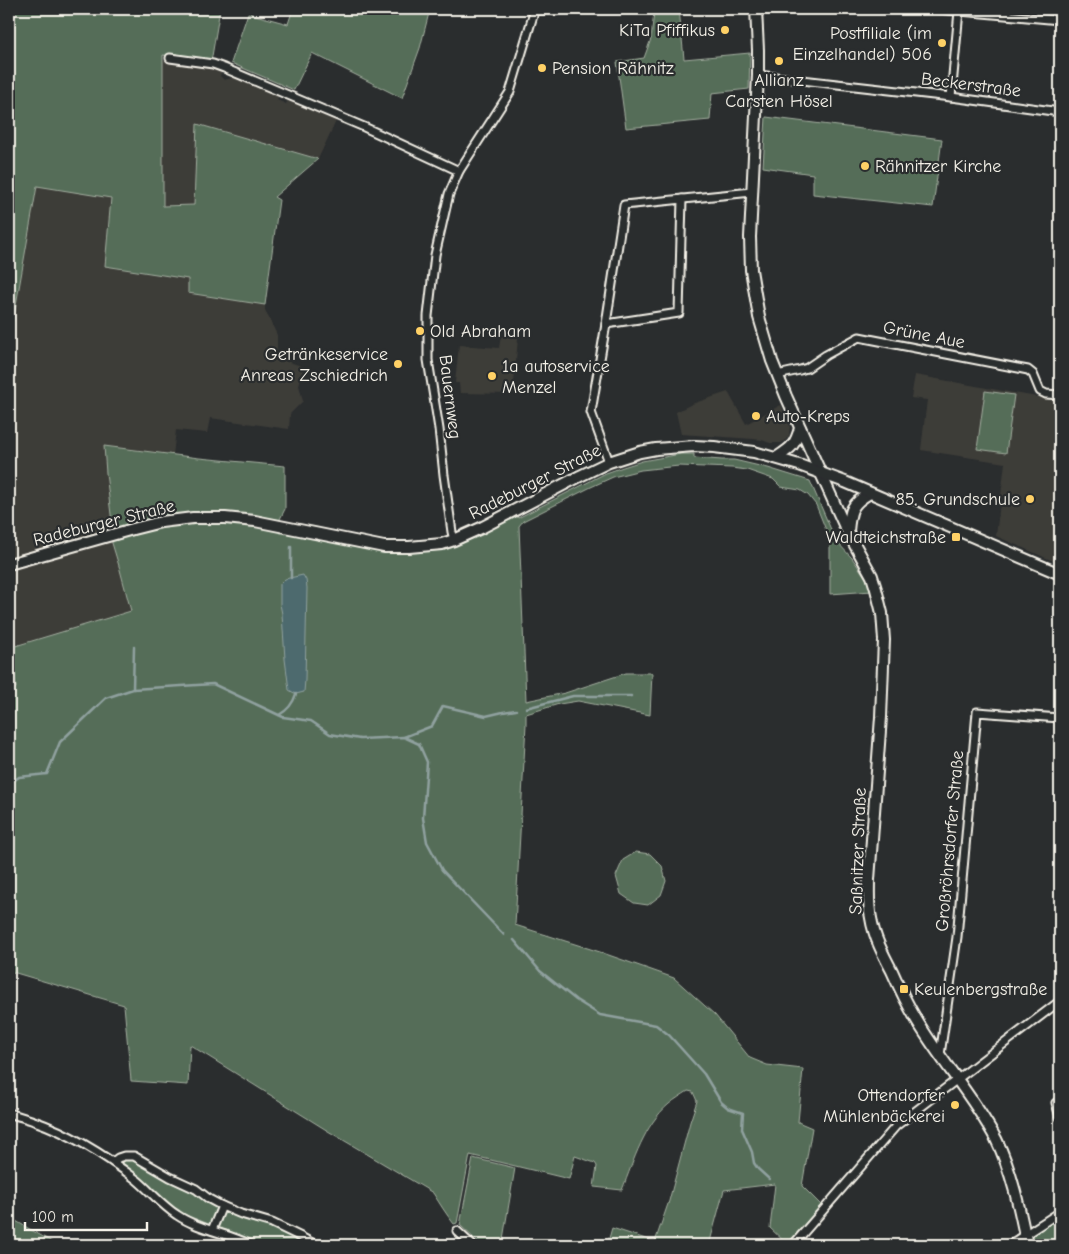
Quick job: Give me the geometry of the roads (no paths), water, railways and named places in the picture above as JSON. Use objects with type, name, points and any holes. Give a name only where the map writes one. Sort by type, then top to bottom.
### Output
[{"type":"street","points":[[535,10],[617,9]]},
{"type":"street","name":"Saßnitzer Straße","points":[[756,9],[758,50],[757,122],[750,237],[753,287],[762,329],[777,375],[848,532],[872,576],[884,627],[881,716],[869,880],[871,920],[881,949],[915,1018],[981,1114],[997,1141],[1006,1162],[1027,1245]]},
{"type":"street","points":[[936,9],[1060,20]]},
{"type":"street","name":"Bauernweg","points":[[454,540],[428,360],[428,316],[436,255],[449,194],[459,171],[510,92],[535,10]]},
{"type":"street","points":[[951,97],[959,11]]},
{"type":"street","points":[[170,58],[213,64],[224,68],[364,127],[459,171]]},
{"type":"street","name":"Beckerstraße","points":[[758,75],[951,97],[1060,112]]},
{"type":"street","points":[[609,462],[590,412],[606,324],[624,205],[752,192]]},
{"type":"street","points":[[606,324],[679,313],[682,200]]},
{"type":"street","name":"Grüne Aue","points":[[777,375],[808,368],[826,355],[859,337],[1028,370],[1033,374],[1040,391],[1046,394],[1060,395]]},
{"type":"street","points":[[776,458],[796,441],[800,428]]},
{"type":"street","name":"Radeburger Straße","points":[[9,564],[133,529],[161,522],[193,518],[225,518],[255,521],[384,547],[436,544],[454,540],[481,528],[609,462],[640,452],[687,446],[754,452],[821,473],[1060,574]]},
{"type":"street","points":[[848,532],[852,510],[856,503],[870,493]]},
{"type":"street","name":"Großröhrsdorfer Straße","points":[[940,1055],[957,937],[977,712],[1060,718]]},
{"type":"street","points":[[793,1245],[896,1126],[1060,1001]]},
{"type":"street","points":[[1060,1101],[1056,1103],[1060,1117]]},
{"type":"street","points":[[9,1113],[54,1129],[92,1149],[139,1182],[175,1214],[198,1225],[252,1245]]},
{"type":"street","points":[[112,1162],[124,1156],[134,1156],[170,1177],[196,1189],[222,1206],[272,1223],[316,1245]]},
{"type":"street","points":[[212,1230],[222,1206]]},
{"type":"street","points":[[1009,1245],[1060,1212]]},
{"type":"street","points":[[457,1231],[472,1245]]},
{"type":"water","points":[[303,575],[307,588],[305,680],[304,692],[296,694],[289,690],[280,604],[280,584],[285,579]]},
{"type":"waterway","points":[[291,547],[291,578]]},
{"type":"waterway","points":[[133,689],[134,647]]},
{"type":"waterway","points":[[9,804],[12,782],[19,777],[47,774],[60,742],[106,698],[133,689],[213,684],[283,717],[311,721],[330,734],[360,739],[404,737],[419,744],[427,762],[423,818],[427,842],[442,870],[504,935]]},
{"type":"waterway","points":[[279,715],[290,706],[296,694]]},
{"type":"waterway","points":[[526,708],[573,696],[631,696]]},
{"type":"waterway","points":[[404,737],[432,726],[443,706],[486,716],[516,710]]},
{"type":"waterway","points":[[514,940],[540,971],[576,1000],[600,1015],[656,1025],[669,1035],[704,1074],[721,1102],[728,1108],[743,1113],[742,1129],[752,1152],[754,1163],[769,1179]]},
{"type":"place","name":"KiTa Pfiffikus","points":[[725,30]]},
{"type":"place","name":"Postfiliale (im Einzelhandel) 506","points":[[942,43]]},
{"type":"place","name":"Allianz Carsten Hösel","points":[[779,61]]},
{"type":"place","name":"Pension Rähnitz","points":[[542,68]]},
{"type":"place","name":"Rähnitzer Kirche","points":[[865,166]]},
{"type":"place","name":"Old Abraham","points":[[420,331]]},
{"type":"place","name":"Getränkeservice Anreas Zschiedrich","points":[[398,364]]},
{"type":"place","name":"1a autoservice Menzel","points":[[492,376]]},
{"type":"place","name":"Auto-Kreps","points":[[756,416]]},
{"type":"place","name":"85. Grundschule","points":[[1030,499]]},
{"type":"place","name":"Waldteichstraße","points":[[956,537]]},
{"type":"place","name":"Keulenbergstraße","points":[[904,989]]},
{"type":"place","name":"Ottendorfer Mühlenbäckerei","points":[[955,1105]]}]
